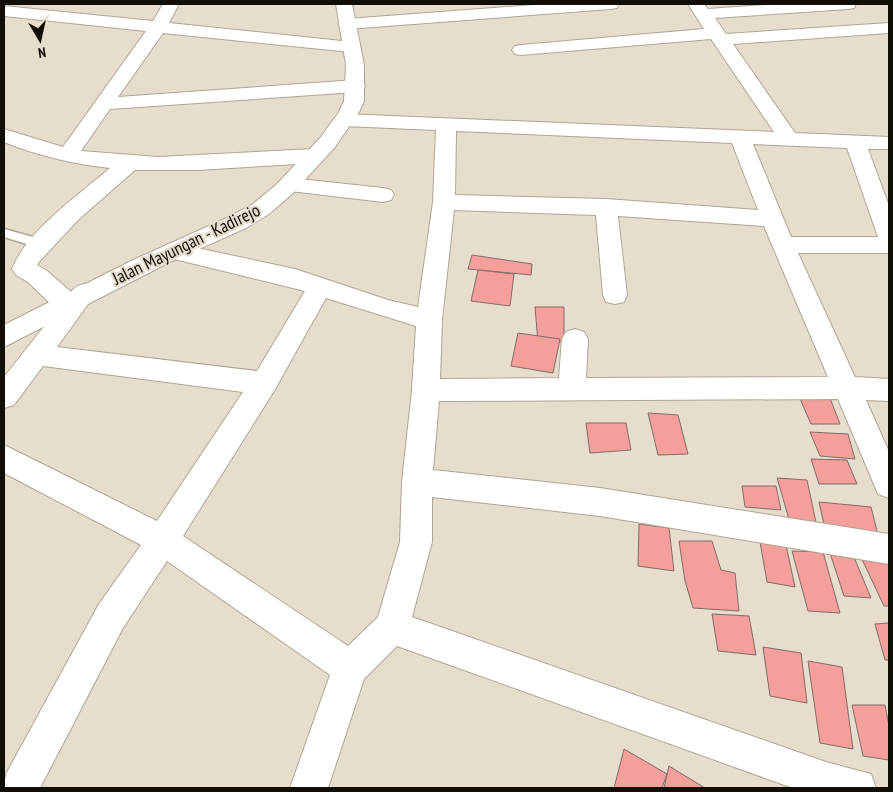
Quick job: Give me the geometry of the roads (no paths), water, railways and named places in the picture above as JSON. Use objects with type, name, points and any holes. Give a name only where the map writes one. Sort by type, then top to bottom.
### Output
[{"type":"street","points":[[68,155],[158,27],[170,4]]},
{"type":"street","points":[[345,14],[611,4]]},
{"type":"street","points":[[699,9],[848,4]]},
{"type":"street","points":[[699,9],[788,137]]},
{"type":"street","points":[[4,12],[351,47]]},
{"type":"street","name":"Jalan Mayungan - Kadirejo","points":[[4,337],[75,298],[243,219],[274,199],[290,185],[344,120],[353,103],[356,86],[345,14]]},
{"type":"street","points":[[521,50],[717,36],[889,28]]},
{"type":"street","points":[[104,104],[356,86]]},
{"type":"street","points":[[344,120],[446,126],[788,137],[889,143]]},
{"type":"street","points":[[309,788],[350,668],[392,627],[416,542],[417,482],[426,390],[429,320],[444,202],[446,126]]},
{"type":"street","points":[[4,135],[68,155],[131,162],[206,163],[315,156]]},
{"type":"street","points":[[738,135],[783,245],[889,484]]},
{"type":"street","points":[[856,141],[889,236]]},
{"type":"street","points":[[4,397],[38,355],[75,298],[24,269],[26,260],[40,243],[131,162]]},
{"type":"street","points":[[290,185],[384,195]]},
{"type":"street","points":[[444,202],[606,208],[773,219]]},
{"type":"street","points":[[606,208],[614,295]]},
{"type":"street","points":[[783,245],[889,245]]},
{"type":"street","points":[[174,251],[296,278],[386,309],[429,320]]},
{"type":"street","points":[[20,788],[111,616],[163,540],[264,383],[320,286]]},
{"type":"street","points":[[572,391],[575,339]]},
{"type":"street","points":[[38,355],[264,383]]},
{"type":"street","points":[[426,390],[572,391],[848,388],[889,390]]},
{"type":"street","points":[[4,458],[163,540],[350,668]]},
{"type":"street","points":[[417,482],[600,502],[889,549]]},
{"type":"street","points":[[392,627],[826,781],[857,788]]},
{"type":"lane","points":[[4,233],[40,243]]}]
